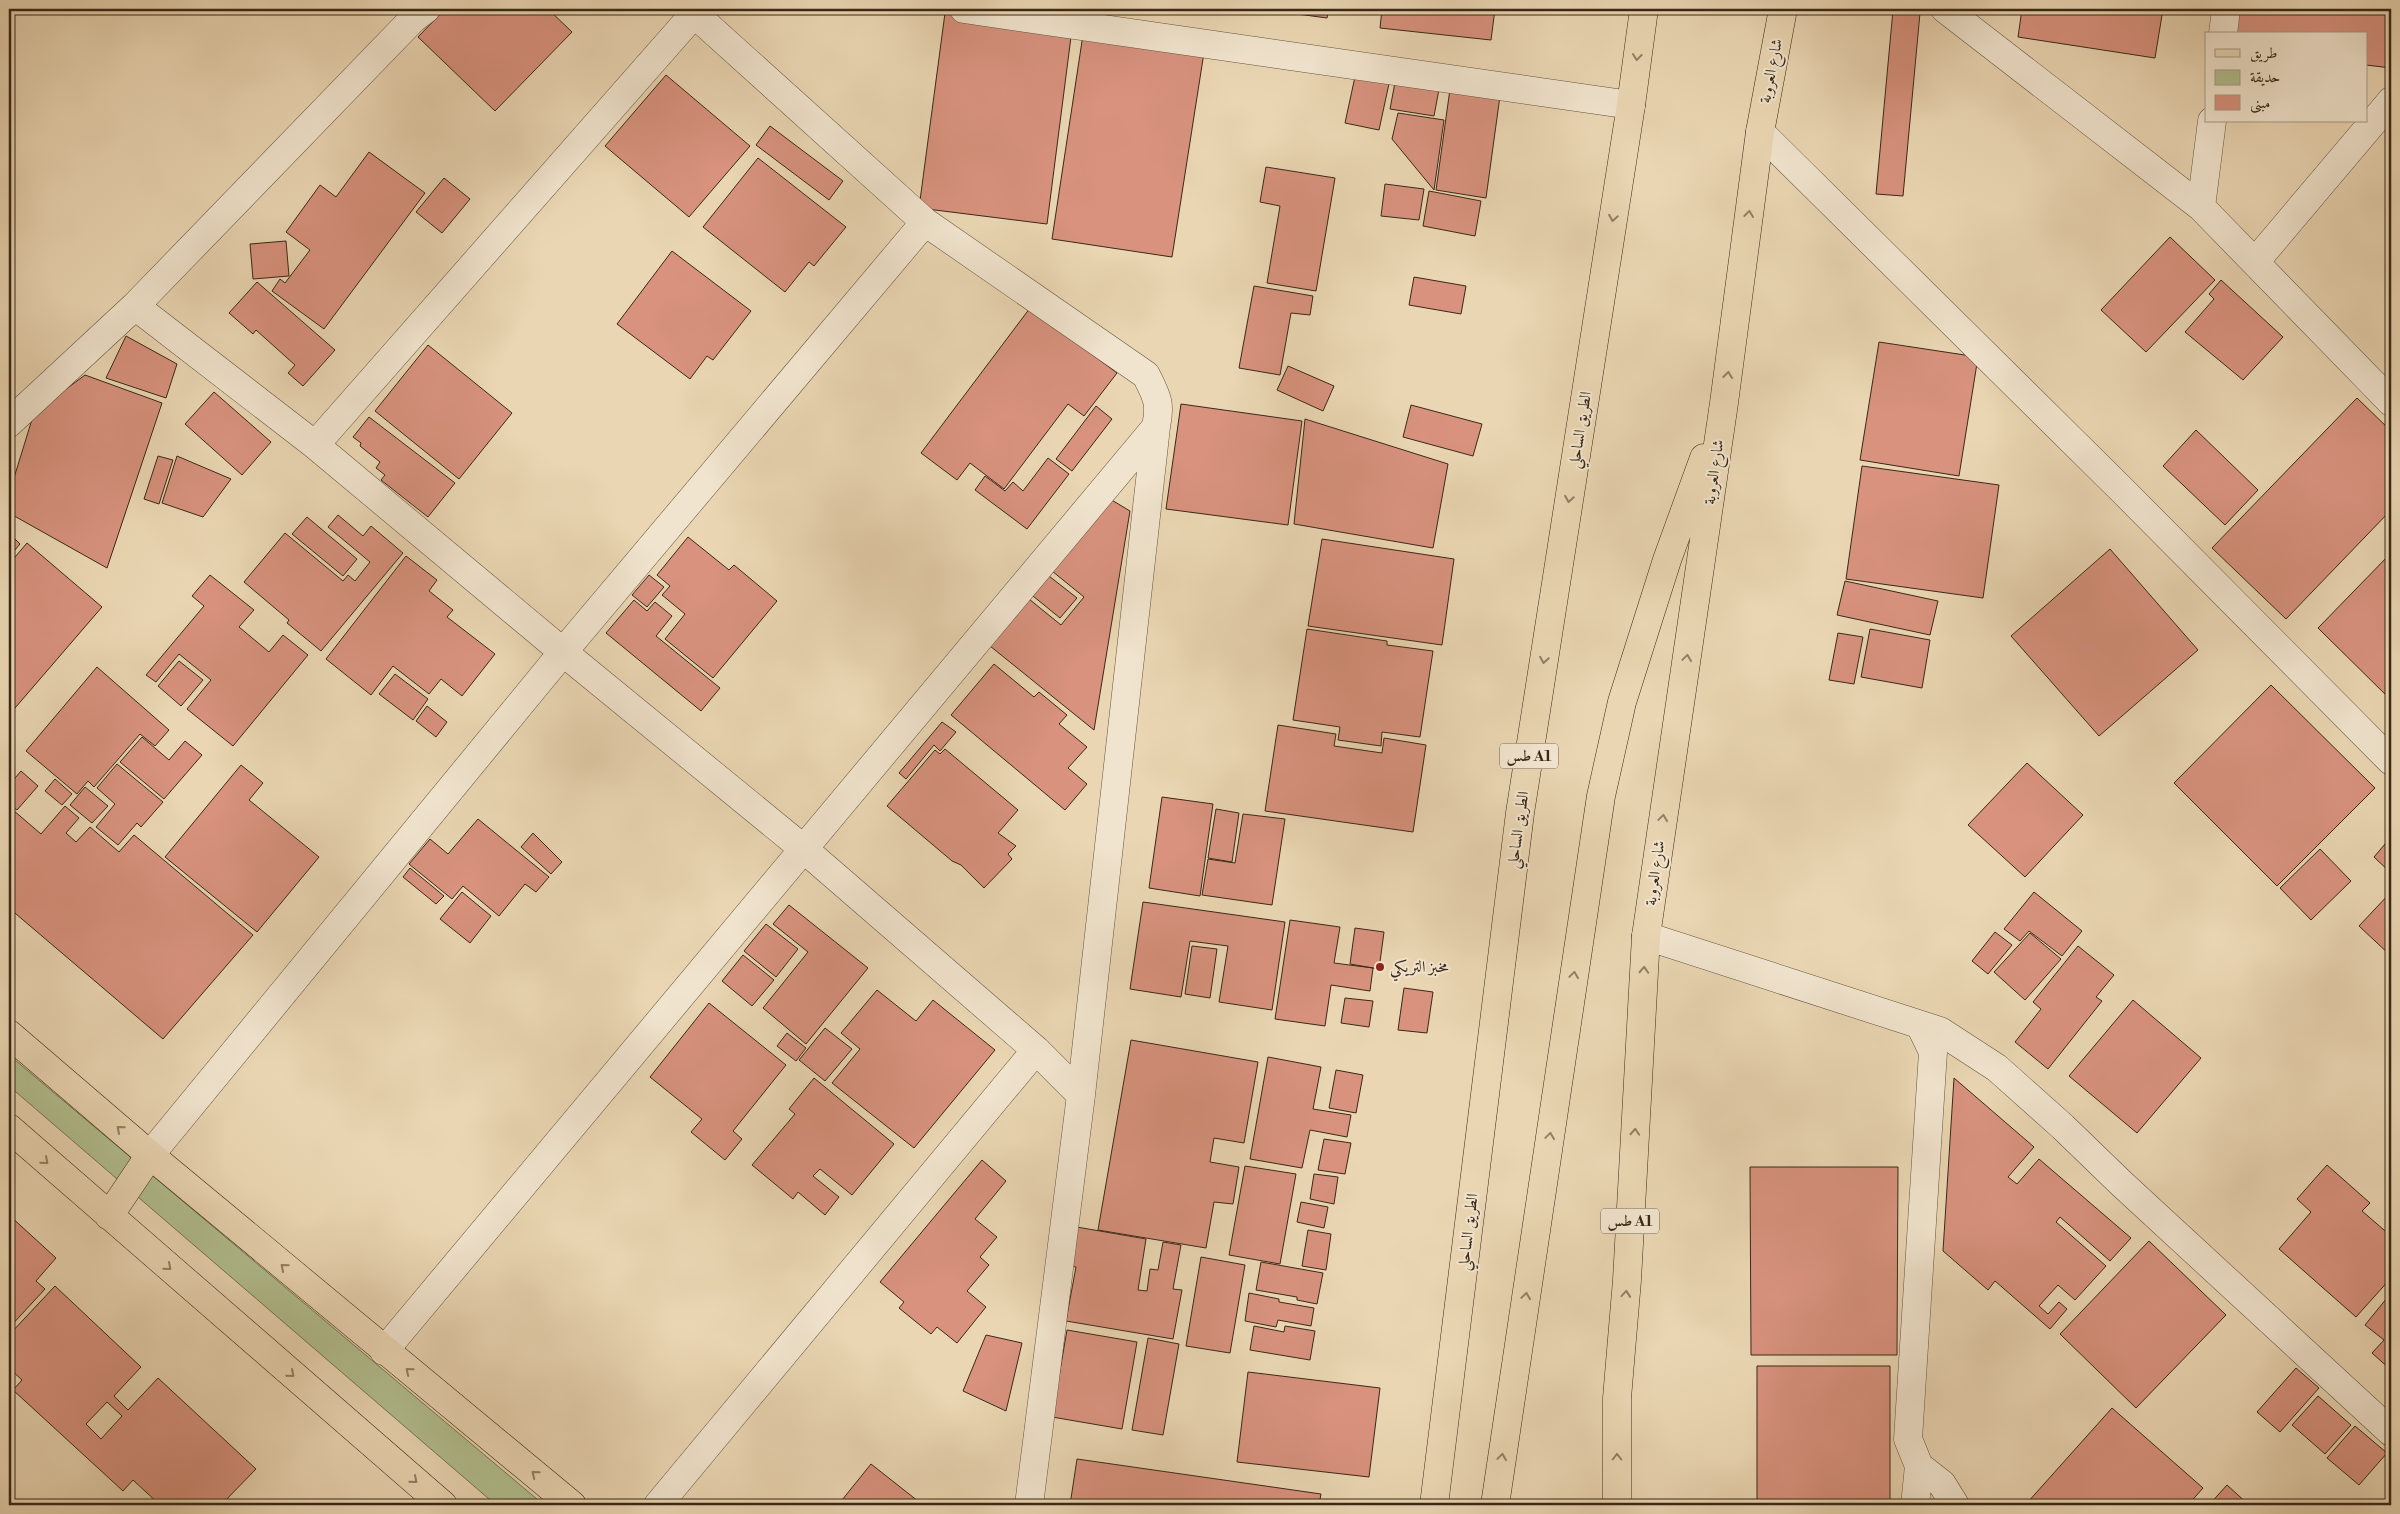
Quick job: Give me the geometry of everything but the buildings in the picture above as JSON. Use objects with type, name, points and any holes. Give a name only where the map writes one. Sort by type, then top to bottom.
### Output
[{"type":"main road","name":"الطريق الساحلي","points":[[1434,1505],[1520,813],[1631,105],[1644,9]]},
{"type":"main road","name":"شارع العروبة","points":[[1646,936],[1724,403],[1760,132],[1783,9]]},
{"type":"main road","points":[[1495,1505],[1601,796],[1622,702],[1667,560],[1724,403]]},
{"type":"main road","name":"طس A1","points":[[1617,1505],[1617,1398],[1627,1280],[1646,936]]},
{"type":"main road","points":[[9,1034],[384,1351],[572,1505]]},
{"type":"main road","points":[[9,1128],[443,1505]]},
{"type":"main road","points":[[109,1216],[150,1155]]},
{"type":"street","points":[[964,9],[1631,105]]},
{"type":"street","points":[[1945,9],[2201,207],[2391,402]]},
{"type":"street","points":[[2223,32],[2226,9]]},
{"type":"street","points":[[315,445],[691,11],[925,222],[1146,375],[1158,398],[1160,409],[1156,427],[1081,1095],[1030,1505]]},
{"type":"street","points":[[9,422],[135,306],[417,12]]},
{"type":"street","points":[[2255,262],[2391,101]]},
{"type":"street","points":[[2201,207],[2212,122]]},
{"type":"street","points":[[1760,132],[2124,492],[2391,761]]},
{"type":"street","points":[[150,1155],[563,652],[925,222]]},
{"type":"street","points":[[135,306],[315,445],[563,652],[805,850],[1036,1050],[1081,1095]]},
{"type":"street","points":[[384,1351],[805,850],[1156,427]]},
{"type":"street","points":[[1646,936],[1940,1031],[1997,1068],[2064,1127],[2122,1184],[2391,1432]]},
{"type":"street","points":[[1920,1025],[1933,1052],[1908,1439],[1920,1466],[1942,1484],[1955,1505]]},
{"type":"street","points":[[658,1505],[1036,1050]]},
{"type":"street","points":[[1915,1505],[1920,1466]]},
{"type":"green space","points":[[9,1055],[544,1505],[496,1505],[9,1086]]},
{"type":"place","name":"مخبز التريكي","points":[[1380,967]]}]
